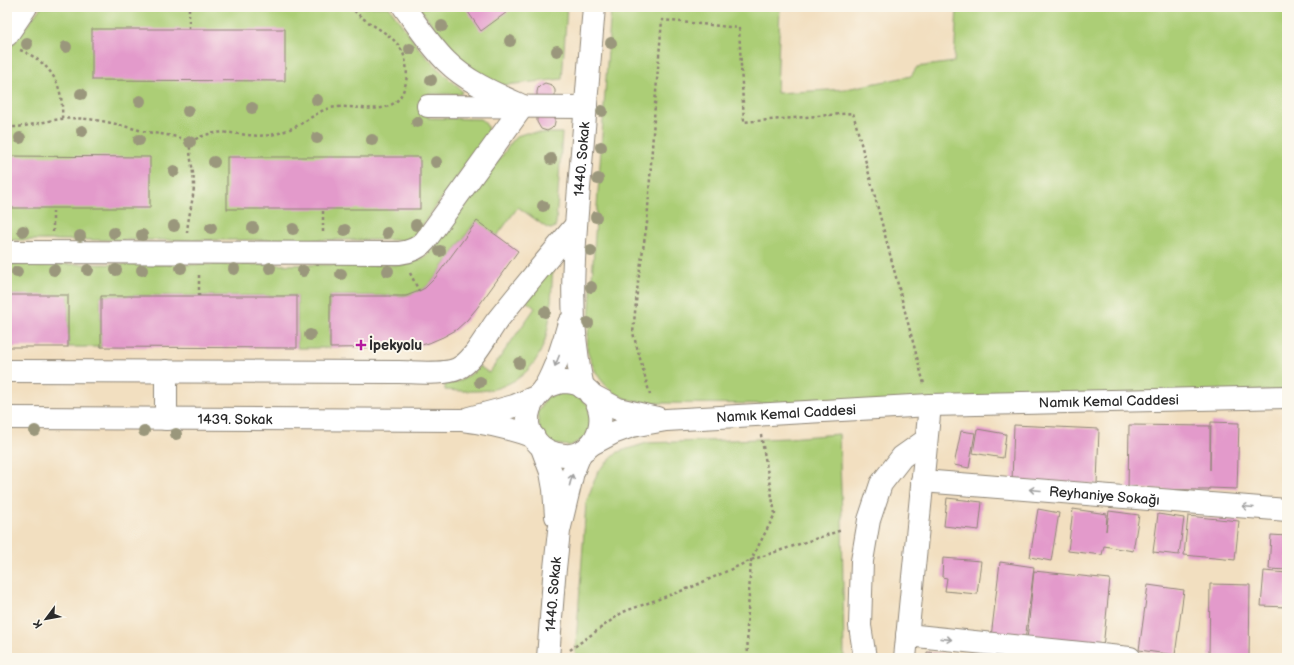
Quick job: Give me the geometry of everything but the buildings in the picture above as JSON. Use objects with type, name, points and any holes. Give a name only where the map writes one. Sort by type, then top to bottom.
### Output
[{"type":"street","points":[[11,42],[26,7]]},
{"type":"street","points":[[404,7],[446,62],[466,78],[523,106]]},
{"type":"street","name":"1440. Sokak","points":[[572,311],[576,225],[594,7]]},
{"type":"street","points":[[428,106],[586,107]]},
{"type":"street","points":[[7,252],[399,253],[415,250],[426,241],[523,106]]},
{"type":"street","points":[[7,371],[445,372],[454,370],[463,366],[469,359],[496,322],[576,225]]},
{"type":"street","points":[[559,531],[573,472],[586,449],[598,436],[601,424],[600,412],[596,401],[587,391],[576,351],[572,311]]},
{"type":"street","points":[[559,531],[551,472],[538,443],[530,432],[528,420],[530,408],[558,360],[572,311]]},
{"type":"street","points":[[166,371],[166,419]]},
{"type":"street","points":[[462,420],[514,406],[554,384],[566,382],[578,385],[618,409],[633,414],[666,420]]},
{"type":"street","name":"Namık Kemal Caddesi","points":[[666,420],[930,405],[1287,397]]},
{"type":"street","points":[[904,658],[930,405]]},
{"type":"street","name":"1439. Sokak","points":[[7,418],[462,420]]},
{"type":"street","points":[[462,420],[494,424],[512,429],[557,455],[569,455],[586,449],[613,433],[632,426],[666,420]]},
{"type":"street","points":[[865,658],[860,626],[862,561],[869,520],[881,484],[902,457],[926,440]]},
{"type":"street","name":"Reyhaniye Sokağı","points":[[922,481],[1287,510]]},
{"type":"street","name":"1440. Sokak","points":[[557,655],[559,531]]},
{"type":"street","points":[[907,635],[1130,658]]},
{"type":"path","points":[[189,7],[189,29]]},
{"type":"path","points":[[190,142],[203,135],[221,132],[270,135],[297,126],[320,112],[332,108],[350,107],[378,110],[392,104],[400,96],[405,87],[407,69],[404,55],[396,42],[363,20],[351,7]]},
{"type":"path","points":[[651,396],[633,333],[638,282],[647,224],[662,20],[738,28],[744,122],[853,113],[930,405]]},
{"type":"path","points":[[11,42],[38,59],[52,73],[60,92],[62,102],[62,119]]},
{"type":"path","points":[[7,128],[19,128],[62,119],[81,118],[101,120],[145,131],[175,136],[190,142]]},
{"type":"path","points":[[187,252],[187,227],[193,200],[194,184],[190,142]]},
{"type":"path","points":[[748,658],[747,628],[751,560],[775,514],[760,432]]},
{"type":"path","points":[[557,655],[623,612],[692,587],[751,560],[842,530]]},
{"type":"green space","points":[[41,7],[389,7],[420,50],[462,91],[461,94],[428,94],[428,118],[480,119],[487,126],[487,135],[416,234],[407,240],[7,240],[7,52]]},
{"type":"green space","points":[[419,7],[567,7],[562,79],[505,85],[495,84],[481,77],[453,52]]},
{"type":"green space","points":[[611,7],[780,7],[777,93],[846,89],[911,76],[917,67],[954,62],[957,7],[1287,7],[1287,390],[930,405],[653,403],[631,400],[614,393],[597,374],[587,349]]},
{"type":"green space","points":[[526,133],[562,133],[555,227],[551,229],[547,228],[518,207],[497,236],[476,221],[435,278],[425,288],[413,294],[399,296],[330,296],[330,348],[297,348],[297,296],[101,296],[101,347],[68,347],[68,296],[7,295],[7,264],[401,265],[411,263],[424,257],[435,247],[514,139],[517,136]]},
{"type":"green space","points":[[553,264],[548,327],[538,356],[529,369],[517,379],[495,389],[483,391],[445,390],[445,384],[464,379],[479,366],[489,373],[535,308],[526,301]]},
{"type":"green space","points":[[565,392],[574,393],[588,405],[592,422],[585,438],[570,446],[552,444],[540,431],[537,413],[547,397]]},
{"type":"green space","points":[[839,434],[844,658],[575,658],[586,503],[598,471],[618,452],[647,443],[788,438]]},
{"type":"place","name":"İpekyolu","points":[[361,345]]}]
